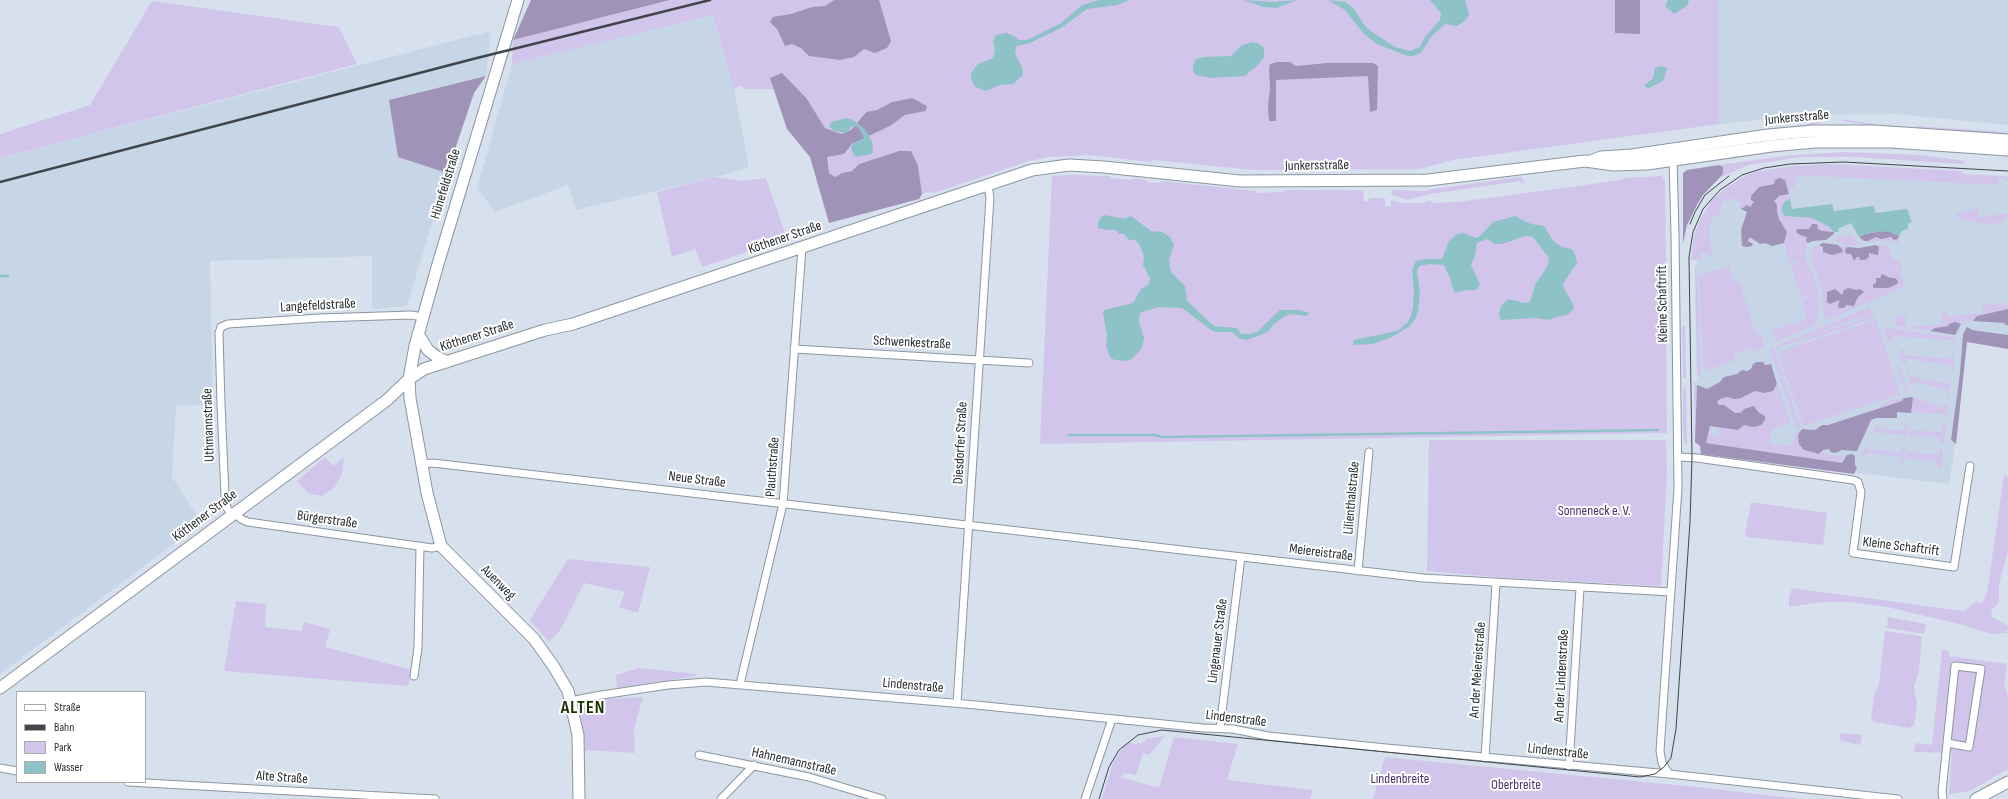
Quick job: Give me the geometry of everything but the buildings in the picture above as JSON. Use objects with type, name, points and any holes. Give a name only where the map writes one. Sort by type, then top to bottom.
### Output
[{"type":"main road","name":"Hünefeldstraße","points":[[409,379],[418,334],[518,0]]},
{"type":"main road","name":"Junkersstraße","points":[[1044,168],[1086,165],[1260,182],[1428,180],[1591,161],[1625,165],[1785,133],[1831,130],[1910,132],[2008,140]]},
{"type":"main road","name":"Junkersstraße","points":[[1672,155],[1838,141],[1933,144],[2008,150]]},
{"type":"main road","name":"Köthener Straße","points":[[0,688],[387,400],[409,379],[424,369],[545,330],[573,324],[988,185],[1044,168]]},
{"type":"main road","points":[[418,334],[428,350],[447,362]]},
{"type":"main road","points":[[409,379],[410,406],[421,464],[441,546]]},
{"type":"main road","name":"Auenweg","points":[[441,546],[534,639],[562,678],[571,701],[578,735],[579,799]]},
{"type":"main road","points":[[1976,799],[2008,782]]},
{"type":"street","name":"Kleine Schaftrift","points":[[1669,774],[1664,767],[1660,751],[1677,500],[1678,457],[1672,155]]},
{"type":"street","name":"Diesdorfer Straße","points":[[957,703],[970,525],[978,360],[990,198],[988,185]]},
{"type":"street","name":"Plauthstraße","points":[[740,684],[783,504],[802,248]]},
{"type":"street","name":"Langefeldstraße","points":[[219,333],[221,327],[228,324],[411,315],[423,317]]},
{"type":"street","name":"Uthmannstraße","points":[[219,333],[226,503],[233,514]]},
{"type":"street","name":"Schwenkestraße","points":[[794,349],[1029,364]]},
{"type":"street","name":"Lilienthalstraße","points":[[1358,571],[1369,452]]},
{"type":"street","name":"Kleine Schaftrift","points":[[1678,457],[1697,458],[1854,480],[1858,482],[1861,492],[1853,553],[1954,566],[1970,466]]},
{"type":"street","name":"Neue Straße","points":[[421,464],[433,463],[970,525]]},
{"type":"street","name":"Bürgerstraße","points":[[233,514],[248,522],[420,546],[441,546]]},
{"type":"street","name":"Meiereistraße","points":[[970,525],[1423,578],[1671,592]]},
{"type":"street","points":[[414,676],[418,648],[420,546]]},
{"type":"street","name":"Lingenauer Straße","points":[[1220,728],[1241,557]]},
{"type":"street","name":"An der Meiereistraße","points":[[1485,758],[1496,583]]},
{"type":"street","name":"An der Lindenstraße","points":[[1569,766],[1580,588]]},
{"type":"street","points":[[1943,799],[1942,792],[1947,743],[1955,666],[1981,669],[1969,747],[1947,743]]},
{"type":"street","name":"Lindenstraße","points":[[571,701],[690,682],[740,684],[957,703],[1204,728],[1242,730],[1268,736],[1569,766],[1669,774],[1898,799]]},
{"type":"street","points":[[1085,799],[1112,719]]},
{"type":"street","name":"Hahnemannstraße","points":[[699,755],[808,777],[882,799]]},
{"type":"street","points":[[721,799],[754,765]]},
{"type":"street","points":[[0,768],[16,771]]},
{"type":"street","name":"Alte Straße","points":[[146,783],[435,799]]},
{"type":"shaded area","points":[[531,0],[670,0],[513,40]]},
{"type":"shaded area","points":[[834,0],[879,0],[891,41],[887,48],[875,53],[864,49],[854,57],[840,60],[809,56],[801,48],[792,44],[785,46],[777,29],[770,22],[773,17],[791,14],[812,7],[825,6]]},
{"type":"shaded area","points":[[1615,0],[1640,0],[1640,34],[1615,33]]},
{"type":"shaded area","points":[[1718,0],[2008,0],[2008,125],[1896,114],[1808,115],[1719,124]]},
{"type":"shaded area","points":[[713,15],[734,88],[749,168],[576,210],[568,185],[495,212],[477,188],[512,64]]},
{"type":"shaded area","points":[[491,31],[486,76],[389,100],[398,156],[447,173],[407,306],[372,309],[372,256],[210,261],[213,404],[176,406],[172,477],[202,523],[0,674],[0,158]]},
{"type":"shaded area","points":[[1277,62],[1290,62],[1296,66],[1327,63],[1373,63],[1378,66],[1377,110],[1370,112],[1368,76],[1276,80],[1276,121],[1269,121],[1269,69],[1270,64]]},
{"type":"shaded area","points":[[782,73],[807,99],[825,128],[841,134],[851,130],[866,112],[877,110],[892,102],[912,98],[927,106],[926,111],[905,115],[890,126],[852,144],[844,154],[827,157],[829,173],[835,177],[842,173],[852,171],[859,164],[899,151],[911,151],[918,166],[922,194],[919,199],[829,223],[810,157],[787,129],[770,78]]},
{"type":"shaded area","points":[[486,76],[474,93],[447,173],[398,157],[389,100]]},
{"type":"shaded area","points":[[1719,165],[1723,167],[1723,174],[1703,195],[1698,203],[1687,225],[1683,244],[1683,173],[1687,170]]},
{"type":"shaded area","points":[[1769,174],[1958,175],[2008,179],[2008,338],[1967,342],[1956,441],[1949,484],[1701,454],[1700,446],[1695,442],[1697,381],[1695,269],[1697,260],[1694,259],[1698,237],[1726,193]]},
{"type":"shaded area","points":[[1779,178],[1785,180],[1789,194],[1779,196],[1774,201],[1777,205],[1779,219],[1787,232],[1784,243],[1772,246],[1765,243],[1760,244],[1749,238],[1748,241],[1753,244],[1752,246],[1742,246],[1741,230],[1747,212],[1741,209],[1747,205],[1750,207],[1754,202],[1751,200],[1751,196],[1759,187],[1774,184],[1775,180]]},
{"type":"shaded area","points":[[1812,224],[1817,224],[1818,229],[1822,231],[1834,232],[1834,234],[1826,240],[1808,243],[1806,241],[1807,237],[1796,232],[1797,229],[1809,229]]},
{"type":"shaded area","points":[[1883,231],[1899,236],[1898,239],[1894,240],[1891,237],[1881,239],[1876,237],[1868,241],[1864,241],[1859,237],[1865,234]]},
{"type":"shaded area","points":[[1824,243],[1838,245],[1843,252],[1832,255],[1823,252],[1823,247],[1820,246],[1820,244]]},
{"type":"shaded area","points":[[1876,245],[1879,247],[1878,255],[1869,253],[1869,257],[1865,260],[1860,260],[1859,257],[1857,257],[1854,261],[1851,254],[1846,254],[1845,250],[1847,247],[1859,248]]},
{"type":"shaded area","points":[[1882,274],[1895,278],[1898,281],[1897,284],[1888,288],[1873,288],[1873,284],[1876,283],[1876,278],[1880,278]]},
{"type":"shaded area","points":[[1848,288],[1856,290],[1860,289],[1864,292],[1858,297],[1854,306],[1846,305],[1844,308],[1839,308],[1838,305],[1840,300],[1830,304],[1827,302],[1827,292],[1835,289],[1842,295],[1844,290]]},
{"type":"shaded area","points":[[2008,309],[2008,325],[2005,325],[2005,323],[1973,321],[1977,316]]},
{"type":"shaded area","points":[[1955,322],[1961,324],[1955,335],[1930,331],[1935,328],[1948,326],[1949,324]]},
{"type":"shaded area","points":[[1967,327],[1972,330],[2008,335],[2008,349],[1967,342],[1956,444],[1951,440],[1960,373],[1963,334]]},
{"type":"shaded area","points":[[1763,362],[1765,365],[1771,364],[1777,384],[1773,391],[1764,393],[1755,391],[1741,398],[1734,399],[1727,397],[1720,399],[1717,402],[1719,405],[1724,405],[1735,413],[1741,413],[1744,409],[1754,406],[1758,412],[1765,416],[1765,420],[1761,425],[1754,427],[1744,425],[1738,430],[1710,426],[1706,443],[1842,463],[1847,455],[1852,454],[1855,456],[1855,465],[1857,468],[1854,474],[1701,454],[1700,446],[1695,442],[1697,385],[1707,389],[1720,382],[1724,377],[1737,374],[1742,370],[1747,371],[1751,369],[1753,364]]},
{"type":"shaded area","points":[[1913,397],[1911,413],[1897,412],[1897,418],[1876,418],[1871,420],[1857,451],[1842,450],[1835,453],[1831,452],[1829,449],[1823,450],[1819,454],[1804,450],[1799,444],[1798,435],[1802,429],[1815,430],[1822,425],[1828,425],[1902,401],[1904,398]]},
{"type":"green space","points":[[671,0],[1718,0],[1719,124],[1453,160],[1420,169],[1253,170],[1154,160],[1150,162],[1091,155],[1050,157],[1029,161],[933,193],[929,192],[922,194],[918,166],[899,151],[859,164],[852,171],[842,173],[835,177],[829,173],[827,157],[844,154],[852,144],[890,126],[905,115],[926,111],[927,106],[912,98],[892,102],[877,110],[865,112],[851,130],[841,134],[832,131],[825,128],[807,99],[770,78],[774,89],[745,89],[741,86],[734,88],[713,15],[512,64],[513,40]]},
{"type":"green space","points":[[152,1],[339,27],[357,64],[0,158],[0,134],[90,105]]},
{"type":"green space","points":[[1843,119],[1883,125],[1873,126],[1843,121]]},
{"type":"green space","points":[[1822,120],[1822,122],[1810,126],[1745,134],[1745,132],[1804,125]]},
{"type":"green space","points":[[1915,126],[1991,131],[2008,133],[2008,135],[1915,128]]},
{"type":"green space","points":[[1854,145],[1905,147],[1905,149],[1854,147],[1808,148],[1692,164],[1692,162],[1793,147]]},
{"type":"green space","points":[[1843,152],[1921,155],[1964,161],[1964,164],[1853,157],[1800,157],[1749,165],[1721,177],[1723,174],[1723,167],[1719,165],[1784,156]]},
{"type":"green space","points":[[1830,164],[1962,171],[1963,174],[2004,176],[2008,177],[2008,179],[1998,178],[1997,185],[1796,175],[1794,189],[1788,188],[1785,180],[1759,187],[1751,196],[1755,201],[1750,207],[1742,207],[1741,209],[1738,208],[1741,203],[1729,197],[1726,202],[1723,200],[1718,217],[1712,216],[1709,232],[1712,256],[1710,257],[1709,254],[1705,255],[1704,251],[1700,252],[1702,259],[1691,260],[1694,235],[1701,218],[1712,200],[1727,187],[1747,175],[1759,171],[1791,166]]},
{"type":"green space","points":[[1052,176],[1110,176],[1110,178],[1133,180],[1133,178],[1147,180],[1147,182],[1161,183],[1161,181],[1256,191],[1256,193],[1284,192],[1284,190],[1363,190],[1364,201],[1369,201],[1369,198],[1385,198],[1385,206],[1391,206],[1391,200],[1401,203],[1423,203],[1431,200],[1431,203],[1457,202],[1572,187],[1620,180],[1623,178],[1662,176],[1665,182],[1666,277],[1657,288],[1656,296],[1666,304],[1667,433],[1040,444]]},
{"type":"green space","points":[[715,177],[743,181],[766,178],[785,233],[780,241],[702,267],[695,249],[672,257],[657,192]]},
{"type":"green space","points":[[1521,177],[1525,183],[1521,183],[1520,181],[1431,194],[1407,200],[1392,195],[1393,190],[1427,191],[1432,189]]},
{"type":"green space","points":[[1789,194],[1790,199],[1787,200],[1794,218],[1812,218],[1828,226],[1834,232],[1822,232],[1811,226],[1803,235],[1807,237],[1805,258],[1815,279],[1818,293],[1819,309],[1815,325],[1776,342],[1772,330],[1806,319],[1802,300],[1808,298],[1807,295],[1801,297],[1791,266],[1797,264],[1796,261],[1790,263],[1784,243],[1786,238],[1777,211],[1777,205],[1774,201],[1779,196]]},
{"type":"green space","points":[[1978,205],[1979,217],[2008,213],[2008,217],[1998,223],[1987,224],[1961,219],[1956,216],[1959,212],[1974,210],[1973,206]]},
{"type":"green space","points":[[1851,235],[1861,244],[1852,246],[1834,241],[1838,236]]},
{"type":"green space","points":[[1876,237],[1898,239],[1900,244],[1886,240],[1868,243],[1864,241]]},
{"type":"green space","points":[[1820,244],[1820,246],[1823,247],[1823,252],[1826,253],[1839,248],[1838,245],[1847,247],[1845,250],[1851,254],[1855,260],[1857,257],[1879,247],[1876,245],[1885,245],[1890,249],[1891,258],[1898,260],[1902,265],[1900,273],[1904,282],[1903,287],[1828,320],[1824,315],[1821,285],[1810,258],[1812,248]]},
{"type":"green space","points":[[1695,266],[1697,266],[1701,369],[1700,375],[1697,376]]},
{"type":"green space","points":[[1729,266],[1734,282],[1739,281],[1754,329],[1756,329],[1758,334],[1760,334],[1765,346],[1753,352],[1750,348],[1733,355],[1735,360],[1708,370],[1704,367],[1703,363],[1699,275]]},
{"type":"green space","points":[[1983,301],[1986,301],[1987,305],[2008,303],[2008,309],[1977,316],[1973,321],[1966,321],[1958,325],[1955,322],[1949,324],[1948,326],[1935,328],[1930,331],[1896,326],[1894,317],[1905,314],[1906,327],[1942,324],[1942,312],[1946,311],[1947,316],[1983,313]]},
{"type":"green space","points":[[1869,307],[1875,318],[1796,344],[1823,331],[1858,321],[1859,318],[1873,317],[1857,317],[1856,319],[1825,330],[1778,348],[1777,346]]},
{"type":"green space","points":[[1876,320],[1900,394],[1803,426],[1778,352]]},
{"type":"green space","points":[[1685,325],[1685,379],[1683,378],[1682,327]]},
{"type":"green space","points":[[1884,327],[1956,338],[1956,341],[1893,336],[1892,342],[1888,341]]},
{"type":"green space","points":[[1774,347],[1801,428],[1797,429],[1770,349]]},
{"type":"green space","points":[[1905,349],[1904,355],[1951,359],[1952,353],[1954,354],[1953,371],[1950,372],[1951,366],[1907,358],[1906,364],[1903,363],[1899,350]]},
{"type":"green space","points":[[1896,366],[1899,366],[1908,392],[1906,393]]},
{"type":"green space","points":[[1906,371],[1910,371],[1910,376],[1948,384],[1949,379],[1951,379],[1949,397],[1946,396],[1947,390],[1915,382],[1914,387],[1912,387]]},
{"type":"green space","points":[[1697,381],[1695,442],[1694,382]]},
{"type":"green space","points":[[1777,384],[1791,423],[1772,429],[1770,443],[1793,446],[1796,433],[1802,429],[1798,435],[1810,452],[1843,457],[1842,463],[1706,443],[1709,429],[1709,434],[1717,436],[1719,427],[1738,430],[1744,425],[1754,427],[1765,416],[1748,408],[1744,409],[1741,413],[1735,413],[1730,409],[1719,405],[1717,402],[1720,399],[1727,397],[1734,399],[1741,398],[1755,391],[1764,393],[1773,391]]},
{"type":"green space","points":[[1686,385],[1687,445],[1684,442],[1683,423],[1683,389]]},
{"type":"green space","points":[[1904,397],[1902,401],[1881,408],[1881,404]]},
{"type":"green space","points":[[1913,397],[1943,408],[1946,402],[1948,403],[1947,419],[1945,420],[1945,414],[1911,413]]},
{"type":"green space","points":[[1877,424],[1879,424],[1879,429],[1903,430],[1904,424],[1908,424],[1906,440],[1904,440],[1905,435],[1874,432],[1873,437],[1871,437]]},
{"type":"green space","points":[[1909,425],[1909,430],[1941,432],[1942,425],[1946,425],[1944,444],[1939,443],[1940,438],[1909,435],[1908,440]]},
{"type":"green space","name":"Sonneneck e. V.","points":[[1429,440],[1666,440],[1667,473],[1661,586],[1496,577],[1427,571]]},
{"type":"green space","points":[[1868,443],[1869,449],[1901,452],[1902,446],[1905,447],[1904,463],[1901,463],[1901,457],[1867,453],[1865,458],[1863,457],[1862,454]]},
{"type":"green space","points":[[1907,447],[1907,452],[1939,455],[1940,449],[1943,449],[1942,467],[1937,468],[1937,462],[1907,458],[1905,463]]},
{"type":"green space","points":[[325,457],[333,466],[344,457],[342,474],[335,487],[322,496],[309,494],[297,481]]},
{"type":"green space","points":[[2004,475],[2008,477],[2008,551],[1999,584],[1999,602],[1991,611],[1992,617],[2008,626],[2007,633],[1992,634],[1959,624],[1887,607],[1850,602],[1823,602],[1789,607],[1789,597],[1792,588],[1963,611],[1976,602],[1982,603],[1987,593]]},
{"type":"green space","points":[[1751,502],[1827,513],[1823,545],[1747,537],[1745,535]]},
{"type":"green space","points":[[568,559],[650,567],[638,613],[619,607],[625,592],[584,583],[561,629],[549,642],[530,620]]},
{"type":"green space","points":[[236,601],[266,604],[265,627],[301,631],[304,622],[330,629],[325,647],[412,670],[408,686],[224,671]]},
{"type":"green space","points":[[1888,617],[1926,624],[1924,634],[1887,628]]},
{"type":"green space","points":[[1885,631],[1920,636],[1922,638],[1919,670],[1914,687],[1917,704],[1914,725],[1909,728],[1875,722],[1871,719],[1875,691],[1879,684]]},
{"type":"green space","points":[[1942,650],[1950,651],[1949,656],[2007,664],[2004,683],[2008,696],[2008,769],[1970,791],[1949,794],[1952,753],[1914,752],[1916,743],[1932,745]]},
{"type":"green space","points":[[639,668],[697,674],[696,676],[617,688],[616,675]]},
{"type":"green space","points":[[643,697],[634,729],[635,753],[585,750],[581,712],[589,700]]},
{"type":"green space","points":[[1839,733],[1862,735],[1860,745],[1841,741]]},
{"type":"green space","points":[[1165,736],[1149,755],[1143,753],[1136,775],[1125,773],[1120,777],[1159,788],[1174,737],[1238,744],[1227,780],[1313,790],[1310,799],[1102,799],[1113,762],[1124,746],[1130,742],[1135,744],[1139,742],[1140,744],[1146,741],[1145,739]]},
{"type":"green space","points":[[1385,757],[1697,787],[1800,799],[1373,799]]},
{"type":"water","points":[[1099,0],[1129,0],[1118,5],[1087,9],[1061,28],[1030,43],[1017,46],[1015,51],[1016,55],[1023,70],[1022,76],[1013,84],[999,85],[986,91],[975,87],[971,78],[971,73],[978,64],[993,58],[995,51],[993,41],[996,35],[1006,33],[1019,40],[1027,40],[1061,23],[1082,5]]},
{"type":"water","points":[[1244,0],[1273,2],[1298,0],[1276,8],[1263,7]]},
{"type":"water","points":[[1328,0],[1346,2],[1355,10],[1369,30],[1395,47],[1410,51],[1420,47],[1425,37],[1440,20],[1441,13],[1430,0],[1465,0],[1469,14],[1466,20],[1457,26],[1445,24],[1431,37],[1421,53],[1413,56],[1407,56],[1377,44],[1364,34],[1345,10]]},
{"type":"water","points":[[1668,0],[1689,0],[1687,6],[1674,14],[1665,6]]},
{"type":"water","points":[[1252,42],[1258,43],[1264,48],[1264,57],[1259,64],[1245,76],[1211,78],[1196,75],[1193,71],[1193,66],[1196,59],[1204,57],[1231,56],[1242,45]]},
{"type":"water","points":[[1661,66],[1667,68],[1663,81],[1649,88],[1645,87],[1645,84],[1653,79],[1655,68]]},
{"type":"water","points":[[847,118],[864,128],[872,141],[872,154],[856,157],[853,154],[851,147],[854,143],[864,138],[857,127],[852,126],[846,133],[834,131],[829,126],[831,122]]},
{"type":"water","points":[[1790,199],[1792,209],[1832,204],[1834,211],[1874,206],[1875,213],[1907,209],[1912,222],[1908,224],[1908,229],[1902,231],[1899,236],[1883,231],[1865,234],[1859,237],[1851,223],[1838,229],[1839,232],[1834,232],[1828,226],[1812,218],[1785,216],[1782,212],[1782,207],[1784,202]]},
{"type":"water","points":[[1106,215],[1124,219],[1131,216],[1151,231],[1162,232],[1170,237],[1174,245],[1169,260],[1171,272],[1185,286],[1187,301],[1214,326],[1237,328],[1241,334],[1250,334],[1257,332],[1280,310],[1299,310],[1310,313],[1306,316],[1292,314],[1285,316],[1274,324],[1268,332],[1247,340],[1240,339],[1232,332],[1216,332],[1211,330],[1182,308],[1158,307],[1140,313],[1139,322],[1144,338],[1142,347],[1138,353],[1130,360],[1122,361],[1111,359],[1106,346],[1107,335],[1103,313],[1104,310],[1133,303],[1141,289],[1149,284],[1150,278],[1143,265],[1144,256],[1139,244],[1135,240],[1129,240],[1124,234],[1119,234],[1116,230],[1098,228],[1098,222],[1101,217]]},
{"type":"water","points":[[1515,216],[1531,224],[1544,226],[1554,242],[1562,247],[1572,249],[1575,254],[1577,263],[1564,282],[1563,286],[1574,306],[1573,310],[1567,315],[1550,320],[1536,318],[1501,320],[1499,315],[1501,306],[1508,299],[1525,303],[1530,302],[1535,285],[1548,265],[1549,258],[1533,237],[1525,236],[1502,244],[1495,244],[1487,239],[1477,243],[1475,256],[1471,265],[1480,284],[1476,290],[1467,290],[1454,293],[1450,278],[1444,265],[1429,264],[1420,266],[1417,270],[1420,294],[1418,312],[1410,326],[1392,337],[1373,344],[1354,345],[1354,340],[1397,331],[1407,323],[1411,316],[1413,307],[1414,290],[1412,270],[1416,261],[1426,259],[1442,259],[1449,241],[1457,234],[1463,233],[1476,238],[1480,236],[1493,222]]},
{"type":"waterway","points":[[0,276],[8,276]]},
{"type":"waterway","points":[[1069,435],[1155,435],[1163,437],[1658,430]]},
{"type":"tram line","points":[[1099,799],[1109,767],[1119,750],[1138,735],[1162,730],[1640,777],[1655,774],[1664,767],[1671,758],[1676,729],[1690,522],[1692,457],[1689,257],[1693,232],[1703,209],[1720,190],[1742,175],[1764,168],[1790,164],[1844,162],[2008,171]]},
{"type":"tram line","points":[[1690,224],[1705,195],[1729,176]]},
{"type":"railway","points":[[0,182],[477,58],[710,0]]},
{"type":"district","name":"ALTEN","points":[[583,708]]},
{"type":"park label","name":"Lindenbreite","points":[[1400,779]]},
{"type":"park label","name":"Oberbreite","points":[[1516,785]]}]
